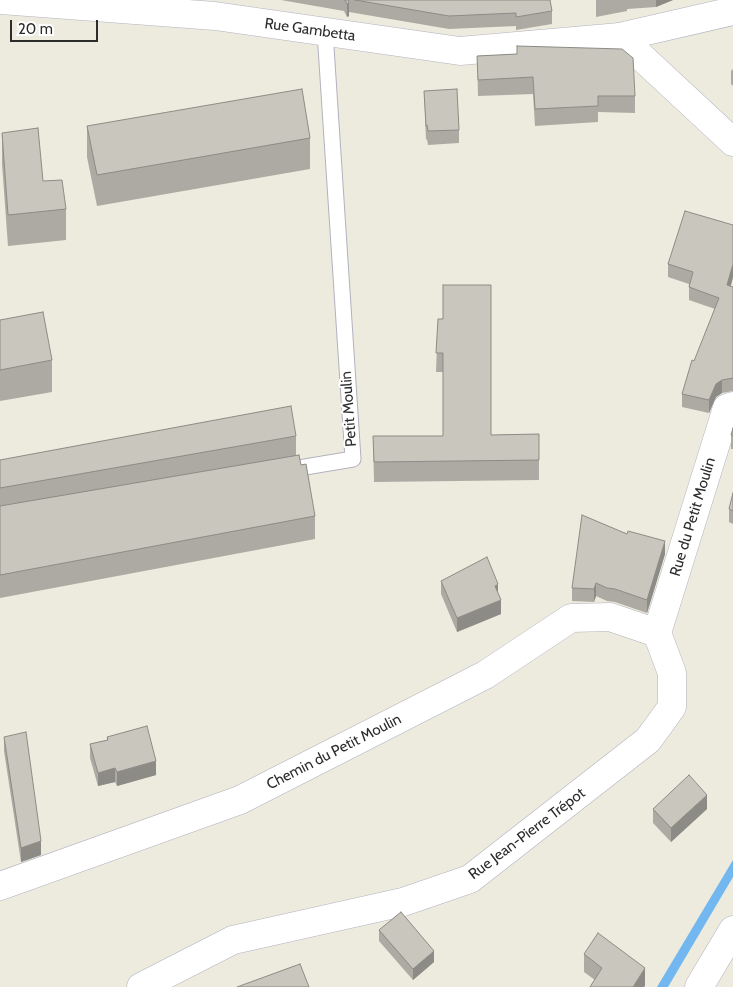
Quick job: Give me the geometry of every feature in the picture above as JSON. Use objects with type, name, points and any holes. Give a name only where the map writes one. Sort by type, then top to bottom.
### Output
[{"type":"street","name":"Rue Gambetta","points":[[0,0],[213,8],[325,32],[460,51],[620,37],[733,11]]},
{"type":"street","points":[[620,37],[733,142]]},
{"type":"street","name":"Rue du Petit Moulin","points":[[657,633],[727,408],[733,406]]},
{"type":"street","name":"Chemin du Petit Moulin","points":[[0,886],[240,800],[485,674],[571,618],[610,617],[657,633]]},
{"type":"street","name":"Rue Jean-Pierre Trépot","points":[[141,987],[233,940],[403,902],[470,879],[648,740],[672,707],[672,673],[657,633]]},
{"type":"street","points":[[699,987],[733,930]]},
{"type":"lane","name":"Petit Moulin","points":[[274,472],[353,459],[325,32]]},
{"type":"water","points":[[733,860],[733,877],[668,987],[657,987]]},
{"type":"building","points":[[355,0],[550,0],[552,11],[516,17],[516,13],[449,16]]},
{"type":"building","points":[[517,46],[622,49],[633,58],[635,96],[598,96],[598,106],[535,109],[533,77],[478,80],[477,56],[517,54]]},
{"type":"building","points":[[302,89],[310,138],[97,175],[87,126]]},
{"type":"building","points":[[457,89],[459,130],[428,131],[424,91]]},
{"type":"building","points":[[38,128],[43,181],[62,180],[66,209],[8,215],[2,133]]},
{"type":"building","points":[[685,211],[733,225],[733,264],[727,285],[733,287],[733,378],[722,380],[716,384],[709,400],[682,394],[692,360],[694,361],[719,298],[689,287],[693,272],[668,264]]},
{"type":"building","points":[[443,285],[491,285],[491,435],[539,434],[539,460],[374,462],[373,436],[443,436],[443,353],[436,353],[438,319],[443,319]]},
{"type":"building","points":[[43,312],[52,360],[0,370],[0,320]]},
{"type":"building","points":[[291,406],[296,436],[0,488],[0,460]]},
{"type":"building","points":[[299,455],[301,465],[306,464],[315,516],[0,575],[0,506]]},
{"type":"building","points":[[733,493],[733,511],[729,509]]},
{"type":"building","points":[[582,515],[627,534],[628,531],[665,541],[647,600],[596,583],[594,589],[572,588]]},
{"type":"building","points":[[487,557],[498,584],[495,586],[501,600],[457,618],[441,581]]},
{"type":"building","points":[[147,726],[156,761],[117,772],[115,768],[98,773],[90,744],[108,740],[107,737]]},
{"type":"building","points":[[26,732],[41,841],[21,848],[4,737]]},
{"type":"building","points":[[689,775],[707,795],[671,828],[653,809]]},
{"type":"building","points":[[401,912],[434,951],[413,969],[379,930]]},
{"type":"building","points":[[598,933],[645,968],[633,987],[590,987],[602,968],[584,954]]},
{"type":"building","points":[[300,964],[309,987],[237,987]]}]
